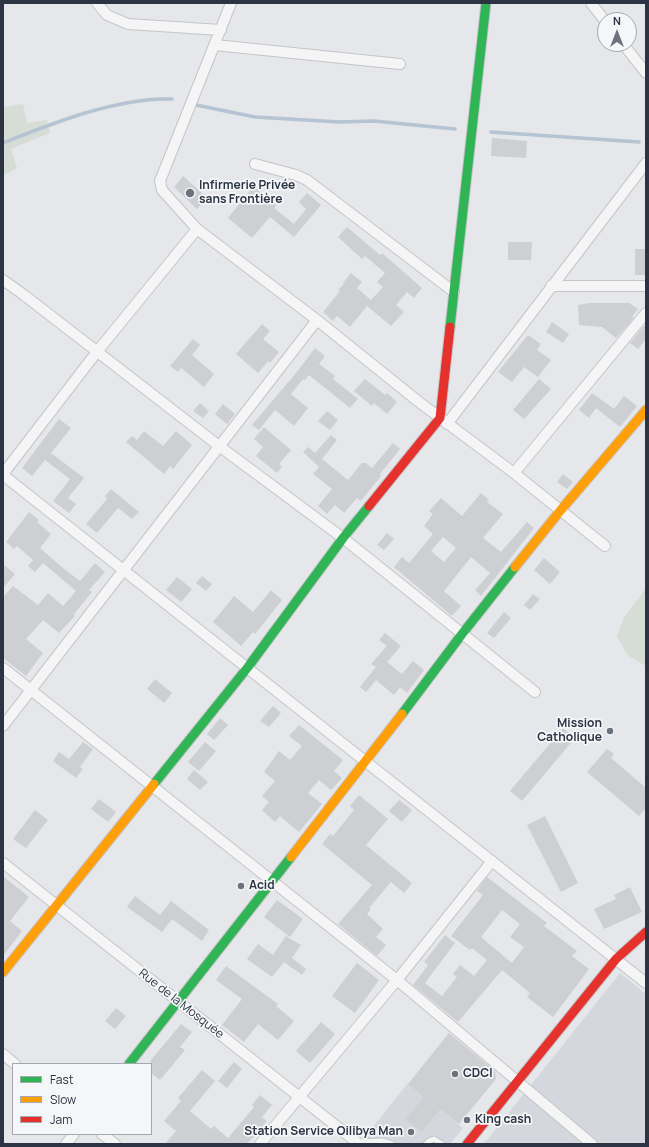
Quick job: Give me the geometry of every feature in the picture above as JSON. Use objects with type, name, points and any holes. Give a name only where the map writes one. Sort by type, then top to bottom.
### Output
[{"type":"street","points":[[97,3],[107,15],[128,24],[221,30]]},
{"type":"street","points":[[231,3],[160,181],[162,190],[197,229],[317,320],[444,421],[514,473],[605,546]]},
{"type":"street","points":[[444,421],[454,292],[486,3]]},
{"type":"street","points":[[591,3],[598,12]]},
{"type":"street","points":[[215,45],[400,64]]},
{"type":"street","points":[[629,52],[646,73]]},
{"type":"street","points":[[3,972],[55,905],[248,667],[343,538],[444,421],[646,163]]},
{"type":"street","points":[[255,164],[296,175],[307,180],[454,292]]},
{"type":"street","points":[[197,229],[96,353],[3,474],[123,570],[368,761],[646,983]]},
{"type":"street","points":[[3,280],[24,294],[96,353],[343,538],[534,692]]},
{"type":"street","points":[[551,286],[646,286]]},
{"type":"street","points":[[514,473],[646,313]]},
{"type":"street","points":[[3,726],[317,320]]},
{"type":"street","points":[[130,1063],[368,761],[462,634],[560,511],[646,410]]},
{"type":"street","points":[[3,668],[397,980],[592,1144]]},
{"type":"street","points":[[260,1144],[298,1096],[397,980],[492,861]]},
{"type":"street","name":"Rue de la Mosquée","points":[[3,863],[358,1143]]},
{"type":"street","points":[[467,1144],[616,959],[646,932]]},
{"type":"street","points":[[3,1054],[14,1063]]},
{"type":"street","points":[[66,1144],[73,1135]]},
{"type":"street","points":[[103,1135],[115,1144]]},
{"type":"lane","points":[[426,1144],[429,1140],[434,1139],[442,1144]]},
{"type":"lane","points":[[358,1143],[382,1141],[392,1144]]},
{"type":"shaded area","points":[[23,104],[27,123],[47,120],[50,133],[11,149],[17,168],[3,176],[3,107]]},
{"type":"shaded area","points":[[646,588],[646,666],[627,655],[617,636],[624,618]]},
{"type":"shaded area","points":[[620,973],[646,994],[646,1144],[484,1144]]},
{"type":"shaded area","points":[[408,1083],[463,1128],[450,1144],[376,1144],[366,1136]]},
{"type":"building","points":[[492,138],[527,141],[526,158],[491,156]]},
{"type":"building","name":"Infirmerie Privée sans Frontière","points":[[183,176],[207,198],[197,209],[174,187]]},
{"type":"building","points":[[254,186],[276,205],[274,208],[294,224],[306,209],[299,202],[307,193],[321,205],[294,237],[270,217],[252,238],[228,218]]},
{"type":"building","points":[[347,227],[380,255],[382,253],[422,288],[414,298],[407,292],[396,305],[404,312],[391,326],[367,306],[350,327],[337,316],[333,321],[323,312],[340,291],[338,290],[351,273],[362,282],[357,288],[371,300],[383,287],[377,282],[385,273],[365,256],[362,259],[338,237]]},
{"type":"building","points":[[508,242],[532,242],[531,260],[508,260]]},
{"type":"building","points":[[635,249],[646,249],[646,275],[635,275]]},
{"type":"building","points":[[590,303],[629,303],[638,309],[632,317],[634,318],[616,338],[602,327],[579,325],[578,305]]},
{"type":"building","points":[[552,322],[569,334],[563,343],[546,332]]},
{"type":"building","points":[[262,324],[270,331],[263,339],[279,352],[270,363],[268,361],[258,373],[236,354]]},
{"type":"building","points":[[644,326],[646,327],[646,339],[638,349],[630,343]]},
{"type":"building","points":[[528,335],[541,344],[537,350],[551,360],[538,377],[524,367],[512,382],[498,372]]},
{"type":"building","points":[[193,339],[200,345],[192,355],[214,374],[204,387],[181,368],[178,372],[170,366]]},
{"type":"building","points":[[315,348],[325,356],[319,364],[335,376],[333,379],[358,399],[350,408],[309,375],[305,380],[303,379],[291,394],[308,408],[294,426],[275,410],[259,430],[252,425],[296,373]]},
{"type":"building","points":[[365,379],[385,395],[387,393],[397,402],[387,414],[374,403],[372,406],[354,391]]},
{"type":"building","points":[[539,379],[551,389],[524,419],[513,410]]},
{"type":"building","points":[[592,393],[614,409],[624,396],[637,406],[620,427],[596,408],[589,418],[579,410]]},
{"type":"building","points":[[200,403],[209,411],[203,418],[193,411]]},
{"type":"building","points":[[223,404],[235,414],[227,424],[215,414]]},
{"type":"building","points":[[327,411],[338,420],[330,430],[318,421]]},
{"type":"building","points":[[59,419],[71,428],[51,453],[84,478],[68,498],[76,504],[69,513],[53,501],[70,479],[45,460],[32,476],[22,468]]},
{"type":"building","points":[[264,427],[291,450],[279,464],[282,467],[277,473],[256,456],[263,447],[254,439]]},
{"type":"building","points":[[144,431],[163,446],[176,431],[192,445],[173,469],[170,466],[164,474],[126,442],[132,436],[137,440]]},
{"type":"building","points":[[331,435],[337,440],[322,459],[348,480],[362,463],[366,463],[372,468],[393,443],[400,449],[361,501],[357,498],[344,513],[335,505],[327,514],[318,506],[332,489],[313,474],[319,467],[303,452],[308,447],[315,453]]},
{"type":"building","points":[[563,474],[573,482],[567,489],[557,482]]},
{"type":"building","points":[[111,489],[139,512],[132,519],[118,508],[97,533],[86,524],[107,499],[105,496]]},
{"type":"building","points":[[481,493],[489,500],[487,502],[503,514],[483,538],[501,552],[527,522],[534,528],[481,596],[475,590],[490,573],[471,557],[444,591],[461,606],[452,616],[394,567],[402,557],[409,563],[433,534],[424,526],[433,514],[429,511],[441,498],[462,516]],"holes":[[[443,537],[456,548],[444,562],[431,551]]]},
{"type":"building","points":[[29,512],[39,520],[37,522],[51,534],[40,548],[63,568],[80,581],[95,563],[105,572],[89,590],[92,592],[74,614],[75,616],[59,633],[43,620],[26,639],[43,653],[26,676],[3,658],[3,597],[13,586],[38,605],[48,593],[63,606],[76,591],[43,563],[35,572],[28,566],[33,560],[17,546],[14,549],[6,542]]},
{"type":"building","points":[[387,533],[394,539],[384,550],[377,545]]},
{"type":"building","points":[[544,558],[560,572],[550,584],[534,570]]},
{"type":"building","points":[[3,564],[15,574],[3,588]]},
{"type":"building","points":[[202,576],[212,584],[206,591],[196,583]]},
{"type":"building","points":[[177,577],[192,589],[181,602],[166,590]]},
{"type":"building","points":[[271,590],[282,600],[255,634],[253,632],[241,646],[213,622],[234,596],[253,612]]},
{"type":"building","points":[[533,594],[540,599],[530,610],[524,605]]},
{"type":"building","points":[[504,612],[511,618],[494,638],[487,633]]},
{"type":"building","points":[[385,633],[401,646],[387,662],[402,674],[413,661],[424,670],[407,693],[400,687],[394,695],[376,680],[366,692],[360,687],[376,667],[371,664],[387,646],[379,640]]},
{"type":"building","points":[[155,679],[172,693],[164,703],[147,689]]},
{"type":"building","points":[[273,706],[281,713],[269,727],[260,721]]},
{"type":"building","points":[[220,718],[228,725],[214,740],[207,734]]},
{"type":"building","points":[[299,725],[343,760],[334,771],[342,778],[331,790],[319,780],[308,793],[322,804],[299,832],[280,816],[275,822],[262,810],[269,802],[262,796],[275,781],[264,772],[279,751],[290,760],[302,746],[289,736]]},
{"type":"building","points":[[563,728],[575,738],[522,801],[510,791]]},
{"type":"building","points":[[83,742],[93,749],[80,767],[83,769],[76,778],[53,761],[59,752],[69,759]]},
{"type":"building","points":[[205,742],[216,751],[199,771],[188,762]]},
{"type":"building","points":[[607,749],[614,754],[611,758],[646,788],[646,808],[639,816],[587,772]]},
{"type":"building","points":[[194,770],[208,782],[200,790],[187,779]]},
{"type":"building","points":[[359,795],[388,819],[366,845],[412,883],[404,893],[391,882],[369,908],[371,909],[367,914],[383,929],[376,937],[386,945],[377,956],[338,924],[372,885],[322,844],[330,834],[333,836],[354,810],[350,806]]},
{"type":"building","points":[[99,799],[116,812],[108,822],[91,809]]},
{"type":"building","points":[[399,800],[412,810],[402,822],[389,811]]},
{"type":"building","points":[[35,810],[48,820],[26,848],[13,839]]},
{"type":"building","points":[[545,816],[578,883],[561,892],[527,825]]},
{"type":"building","points":[[3,876],[29,897],[10,921],[22,931],[3,956]]},
{"type":"building","points":[[487,877],[547,923],[544,926],[577,951],[572,956],[589,969],[553,1017],[527,997],[530,993],[502,970],[458,1022],[413,985],[428,965],[424,962],[445,935],[455,943],[425,983],[442,996],[457,977],[453,974],[460,965],[474,976],[487,960],[472,948],[470,950],[451,936],[483,895],[477,891]],"holes":[[[502,910],[520,924],[510,937],[524,947],[512,963],[481,937]]]},
{"type":"building","points":[[630,887],[642,912],[604,929],[594,909],[616,899],[614,895]]},
{"type":"building","points":[[135,896],[160,915],[171,901],[209,930],[202,941],[172,919],[162,932],[127,907]]},
{"type":"building","points":[[277,900],[303,919],[290,937],[264,917]]},
{"type":"building","points":[[286,936],[301,945],[292,958],[306,969],[302,975],[284,962],[272,977],[247,959],[258,944],[273,955]]},
{"type":"building","points":[[357,963],[379,980],[355,1013],[332,996]]},
{"type":"building","points":[[226,966],[278,1004],[276,1006],[294,1021],[278,1040],[258,1024],[244,1042],[222,1025],[242,999],[216,980]]},
{"type":"building","points":[[116,1008],[126,1016],[115,1029],[105,1021]]},
{"type":"building","points":[[321,1022],[335,1034],[310,1063],[296,1051]]},
{"type":"building","points":[[181,1024],[192,1032],[180,1047],[185,1050],[160,1080],[152,1074],[151,1060]]},
{"type":"building","name":"CDCI","points":[[449,1033],[495,1071],[496,1079],[459,1124],[440,1109],[422,1132],[406,1119],[424,1097],[408,1084]]},
{"type":"building","points":[[234,1062],[242,1069],[227,1088],[218,1081]]},
{"type":"building","points":[[202,1070],[215,1081],[190,1111],[211,1129],[214,1126],[228,1138],[254,1107],[252,1105],[260,1095],[272,1105],[262,1117],[267,1121],[247,1144],[165,1144],[176,1131],[164,1121],[181,1101],[178,1098]]},
{"type":"waterway","points":[[3,143],[43,127],[108,107],[151,99],[172,99]]},
{"type":"waterway","points":[[196,105],[255,117],[339,122],[374,121],[455,129]]},
{"type":"waterway","points":[[491,132],[639,142]]},
{"type":"traffic: fast","points":[[450,327],[486,3]]},
{"type":"traffic: fast","points":[[154,784],[248,667],[343,538],[369,506]]},
{"type":"traffic: fast","points":[[402,714],[515,567]]},
{"type":"traffic: fast","points":[[130,1063],[291,857]]},
{"type":"traffic: slow","points":[[515,567],[560,511],[646,410]]},
{"type":"traffic: slow","points":[[291,857],[402,714]]},
{"type":"traffic: slow","points":[[3,972],[154,784]]},
{"type":"traffic: jam","points":[[369,506],[440,418],[450,327]]},
{"type":"traffic: jam","points":[[467,1144],[616,959],[646,932]]},
{"type":"place","name":"Infirmerie Privée sans Frontière","points":[[190,193]]},
{"type":"place","name":"Mission Catholique","points":[[610,731]]},
{"type":"place","name":"Acid","points":[[241,886]]},
{"type":"place","name":"CDCI","points":[[455,1074]]},
{"type":"place","name":"King cash","points":[[467,1120]]},
{"type":"place","name":"Station Service Oilibya Man","points":[[411,1132]]}]
